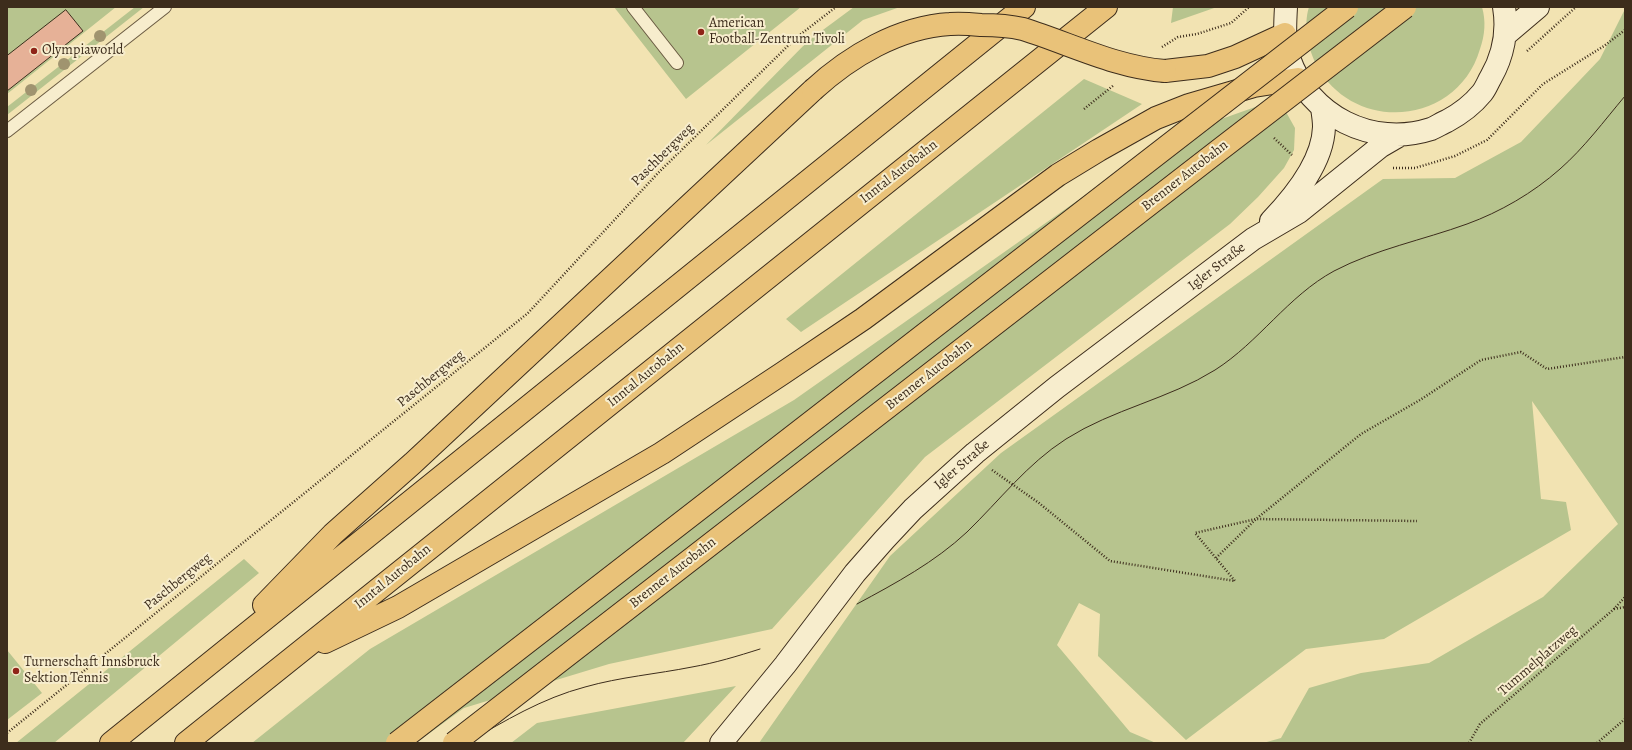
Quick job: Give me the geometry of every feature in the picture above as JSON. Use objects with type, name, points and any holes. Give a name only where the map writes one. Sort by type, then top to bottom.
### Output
[{"type":"highway","points":[[111,743],[1024,7]]},
{"type":"highway","name":"Inntal Autobahn","points":[[186,743],[1106,7]]},
{"type":"highway","points":[[397,743],[1347,7]]},
{"type":"highway","name":"Brenner Autobahn","points":[[454,743],[1406,7]]},
{"type":"highway","points":[[195,676],[333,534],[413,463],[830,74],[860,55],[887,40],[916,30],[951,24],[990,25],[1021,29],[1112,61],[1144,70],[1166,71],[1208,66],[1235,57],[1285,34]]},
{"type":"highway","points":[[292,658],[398,607],[662,453],[863,318],[1058,175],[1099,150],[1156,118],[1189,105],[1254,86],[1298,79]]},
{"type":"main road","points":[[1286,7],[1285,34],[1289,57],[1298,79],[1322,108],[1346,123],[1372,133],[1400,135],[1431,129],[1459,114],[1482,93],[1498,65],[1505,35],[1504,7]]},
{"type":"main road","points":[[1505,35],[1538,7]]},
{"type":"main road","name":"Igler Straße","points":[[1252,239],[1287,204],[1310,171],[1321,145],[1324,127],[1322,108]]},
{"type":"main road","name":"Igler Straße","points":[[721,743],[785,666],[855,573],[913,509],[975,452],[1057,387],[1252,239],[1299,212],[1382,146],[1400,135]]},
{"type":"lane","points":[[7,131],[165,7]]},
{"type":"lane","points":[[633,7],[677,63]]},
{"type":"path","name":"Paschbergweg","points":[[7,732],[528,313],[658,173],[797,37],[836,7]]},
{"type":"path","points":[[1391,168],[1415,168],[1455,156],[1487,140],[1542,84],[1604,46],[1625,30]]},
{"type":"path","points":[[1216,558],[1256,519],[1361,434],[1420,400],[1481,360],[1521,352],[1547,369],[1625,358]]},
{"type":"path","points":[[1012,485],[1039,504],[1110,561],[1235,581],[1196,532],[1256,519],[1418,521]]},
{"type":"path","name":"Tummelplatzweg","points":[[1470,743],[1480,724],[1614,609],[1625,597]]},
{"type":"path","points":[[1614,609],[1625,607]]},
{"type":"path","points":[[1597,743],[1625,719]]},
{"type":"green space","name":"Olympiaworld","points":[[7,7],[116,7],[7,94]]},
{"type":"green space","points":[[135,7],[144,7],[7,115],[7,107]]},
{"type":"green space","name":"American Football-Zentrum Tivoli","points":[[614,7],[801,7],[686,99]]},
{"type":"green space","points":[[854,7],[900,7],[863,20],[706,145],[808,41]]},
{"type":"green space","points":[[1173,7],[1217,7],[1171,23]]},
{"type":"green space","points":[[1309,7],[1482,7],[1484,33],[1480,49],[1468,74],[1451,93],[1429,106],[1404,112],[1379,111],[1355,103],[1334,88],[1317,66],[1307,37],[1306,22]]},
{"type":"green space","points":[[1625,9],[1625,743],[1263,743],[1281,738],[1309,688],[1361,673],[1429,663],[1543,597],[1618,524],[1532,401],[1541,499],[1566,502],[1571,530],[1384,639],[1306,649],[1186,740],[1098,656],[1100,614],[1079,603],[1057,645],[1130,732],[1156,743],[759,743],[890,556],[1001,453],[1383,179],[1455,178],[1521,142],[1600,59]]},
{"type":"green space","points":[[1084,79],[1142,104],[801,332],[786,319]]},
{"type":"green space","points":[[1275,100],[1286,112],[1295,128],[1294,150],[1284,168],[1258,197],[1230,224],[925,457],[772,629],[609,664],[464,708],[416,743],[252,743],[370,649],[794,400],[1165,139]]},
{"type":"green space","points":[[244,559],[259,573],[54,743],[16,743]]},
{"type":"green space","name":"Turnerschaft Innsbruck Sektion Tennis","points":[[7,650],[42,693],[7,720]]},
{"type":"green space","points":[[736,686],[683,743],[511,743],[537,723]]},
{"type":"building","points":[[66,10],[83,31],[7,91],[7,56]]},
{"type":"tram line","points":[[857,604],[915,571],[955,543],[1026,471],[1066,439],[1103,420],[1179,389],[1215,370],[1246,346],[1302,293],[1317,281],[1350,263],[1450,230],[1492,214],[1527,194],[1550,178],[1569,161],[1594,134],[1625,96]]},
{"type":"tram line","points":[[467,743],[524,711],[554,697],[569,692],[612,681],[709,663],[760,649]]},
{"type":"place","name":"American Football-Zentrum Tivoli","points":[[701,32]]},
{"type":"place","name":"Olympiaworld","points":[[34,51]]},
{"type":"place","name":"Turnerschaft Innsbruck Sektion Tennis","points":[[16,671]]}]
